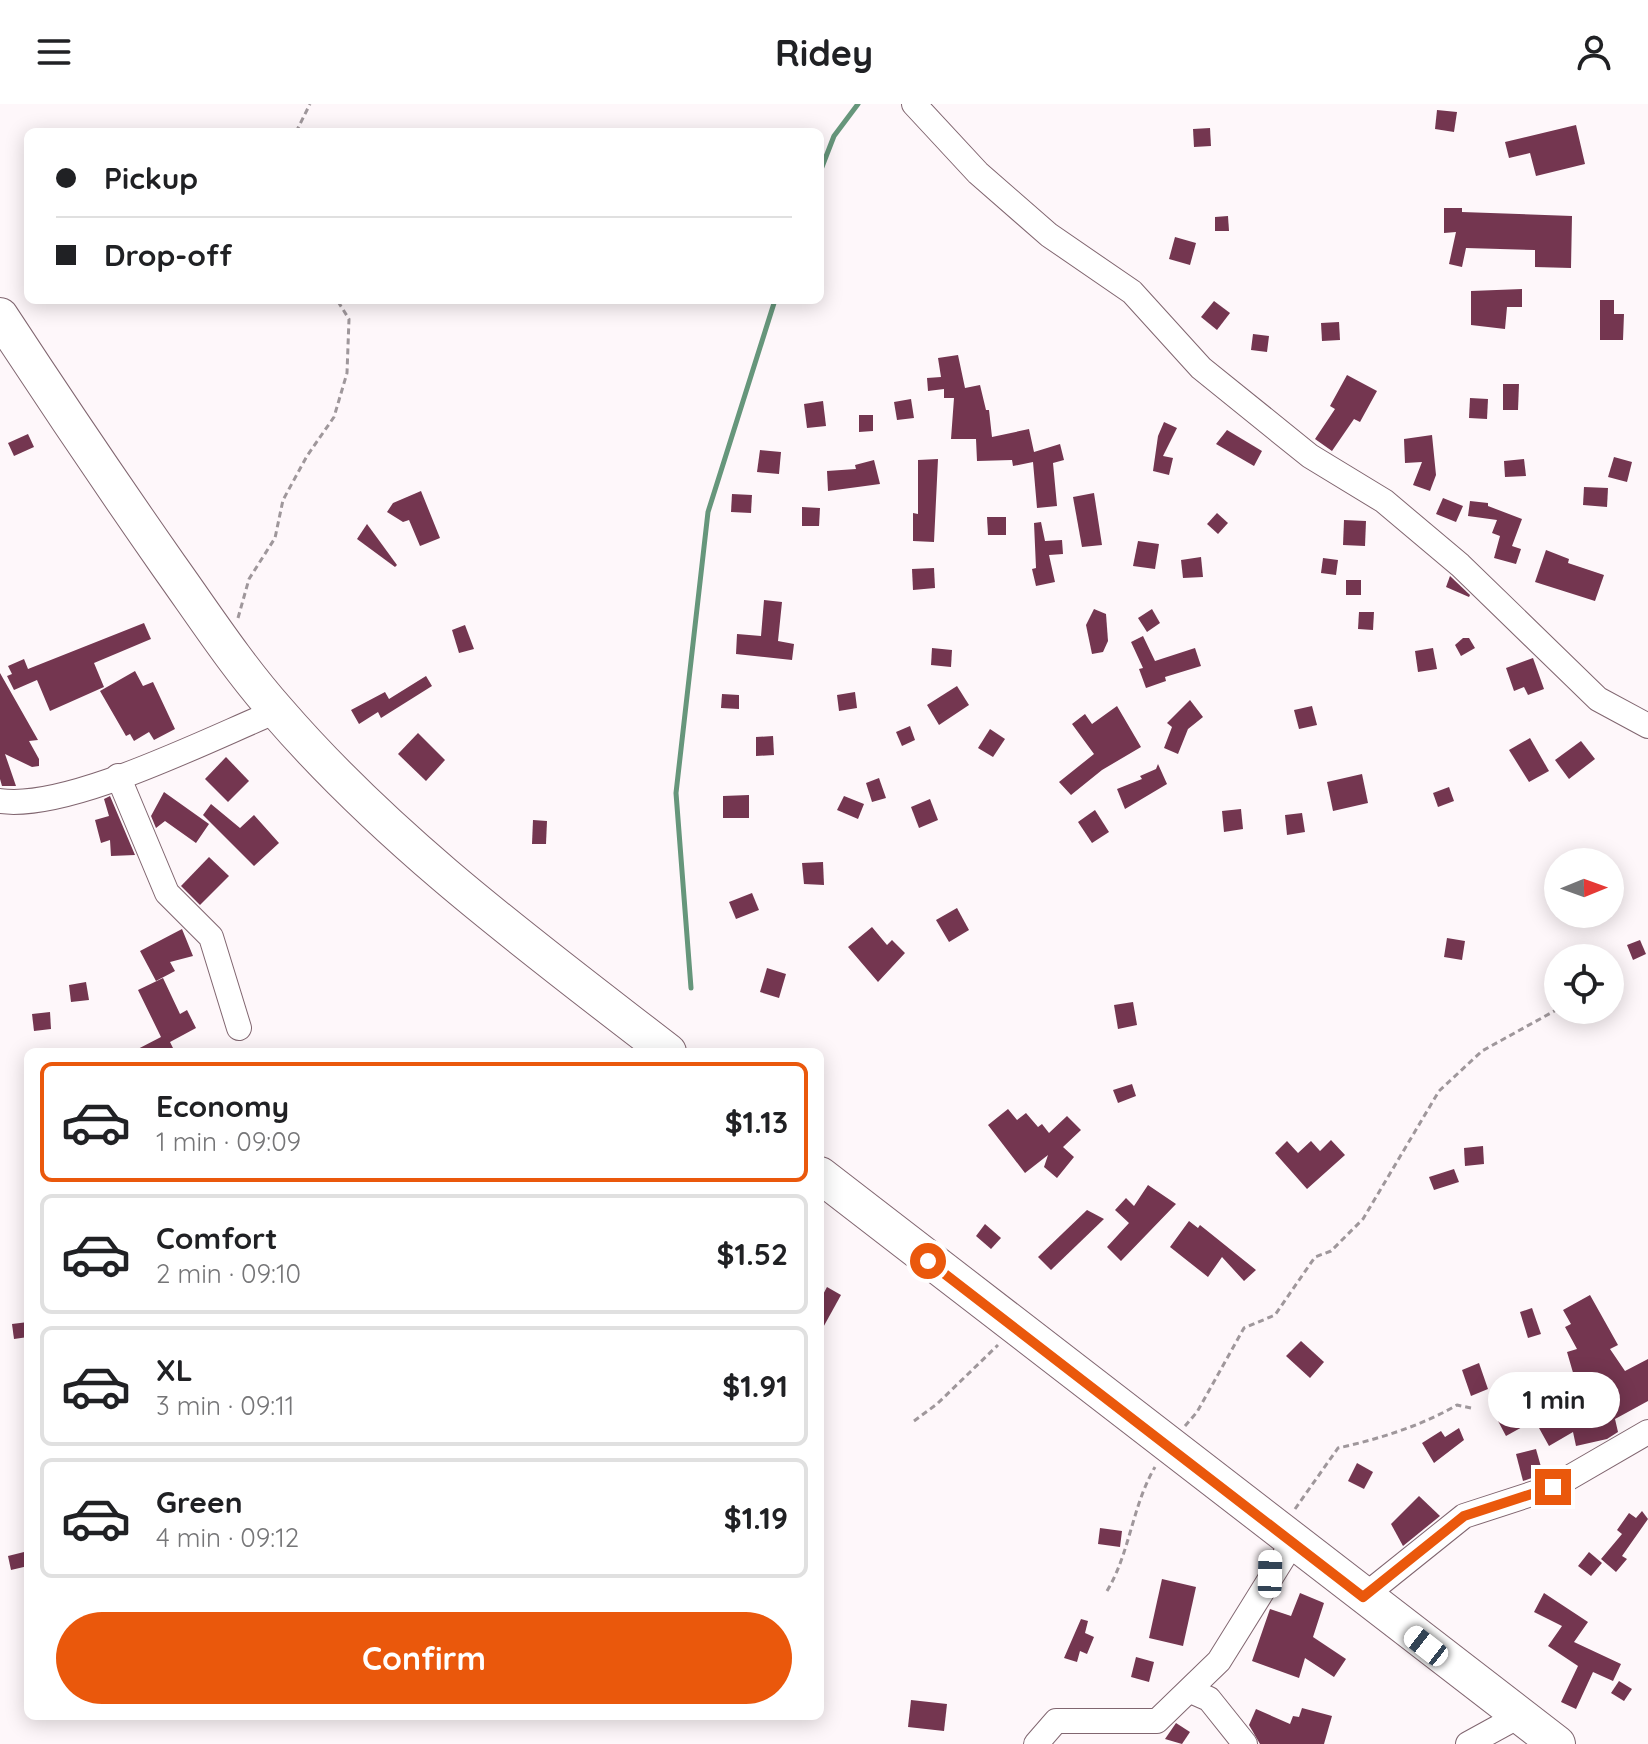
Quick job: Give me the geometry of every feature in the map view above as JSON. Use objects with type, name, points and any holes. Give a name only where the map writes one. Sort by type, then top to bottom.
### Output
[{"type":"highway","points":[[0,316],[69,424],[232,655],[277,711],[369,808],[475,901],[663,1048]]},
{"type":"highway","points":[[824,1178],[1167,1446],[1557,1744]]},
{"type":"street","points":[[914,104],[978,173],[1049,235],[1132,292],[1201,368],[1310,456],[1384,501],[1460,565],[1598,699],[1648,726]]},
{"type":"street","points":[[0,801],[40,802],[118,776],[277,711]]},
{"type":"street","points":[[118,776],[147,838],[167,893],[211,937],[239,1028]]},
{"type":"street","points":[[1363,1597],[1464,1516],[1553,1487],[1648,1432]]},
{"type":"street","points":[[1257,1605],[1279,1531]]},
{"type":"street","points":[[1143,1744],[1157,1721],[1219,1661],[1257,1605],[1270,1574],[1271,1555],[1279,1531]]},
{"type":"street","points":[[1191,1691],[1209,1699],[1245,1744]]},
{"type":"street","points":[[1468,1744],[1519,1716]]},
{"type":"street","points":[[1036,1744],[1056,1721],[1157,1721]]},
{"type":"path","points":[[298,128],[310,104]]},
{"type":"path","points":[[232,655],[249,579],[275,538],[283,500],[307,456],[334,417],[347,373],[349,319],[340,304]]},
{"type":"path","points":[[1107,1591],[1117,1574],[1145,1483],[1167,1446],[1197,1412],[1244,1328],[1275,1315],[1315,1257],[1331,1251],[1363,1219],[1439,1091],[1482,1051],[1544,1017]]},
{"type":"path","points":[[914,1421],[965,1378],[1014,1327]]},
{"type":"path","points":[[1279,1531],[1338,1448],[1378,1439],[1397,1429],[1433,1419],[1457,1405],[1471,1408]]},
{"type":"building","points":[[1437,110],[1457,112],[1454,132],[1435,129]]},
{"type":"building","points":[[1576,125],[1585,164],[1536,176],[1530,153],[1509,158],[1505,142]]},
{"type":"building","points":[[1210,128],[1211,146],[1194,147],[1193,129]]},
{"type":"building","points":[[1444,208],[1462,208],[1462,212],[1572,216],[1571,268],[1535,267],[1535,250],[1466,248],[1462,267],[1449,264],[1456,232],[1444,233]]},
{"type":"building","points":[[1228,216],[1229,231],[1215,231],[1215,217]]},
{"type":"building","points":[[1175,237],[1196,243],[1190,265],[1169,259]]},
{"type":"building","points":[[1522,289],[1522,307],[1507,307],[1505,329],[1471,325],[1471,291]]},
{"type":"building","points":[[1600,300],[1614,300],[1614,314],[1624,314],[1623,340],[1600,340]]},
{"type":"building","points":[[1214,301],[1230,313],[1217,330],[1201,317]]},
{"type":"building","points":[[1339,322],[1340,340],[1322,341],[1321,323]]},
{"type":"building","points":[[1253,334],[1269,336],[1267,352],[1251,350]]},
{"type":"building","points":[[958,355],[965,388],[980,385],[986,410],[989,410],[992,437],[1029,429],[1034,452],[1060,444],[1064,460],[1053,463],[1057,506],[1037,508],[1033,462],[1013,466],[1012,460],[977,461],[976,439],[951,439],[954,398],[944,398],[944,389],[928,391],[927,378],[941,377],[938,358]]},
{"type":"building","points":[[1347,375],[1377,391],[1360,422],[1354,419],[1332,451],[1315,439],[1335,409],[1330,406]]},
{"type":"building","points":[[1503,384],[1519,384],[1518,410],[1503,410]]},
{"type":"building","points":[[1470,398],[1488,399],[1487,419],[1469,418]]},
{"type":"building","points":[[911,399],[914,418],[897,420],[894,402]]},
{"type":"building","points":[[823,401],[826,426],[807,428],[804,404]]},
{"type":"building","points":[[859,415],[873,415],[873,431],[859,432]]},
{"type":"building","points":[[1164,422],[1177,428],[1163,456],[1173,458],[1169,475],[1153,471],[1158,436]]},
{"type":"building","points":[[1227,430],[1262,451],[1254,466],[1216,444]]},
{"type":"building","points":[[28,434],[34,447],[14,456],[8,443]]},
{"type":"building","points":[[1432,435],[1436,475],[1430,491],[1413,485],[1422,462],[1405,463],[1404,439]]},
{"type":"building","points":[[760,450],[781,452],[779,474],[757,472]]},
{"type":"building","points":[[1614,457],[1632,462],[1627,482],[1608,477]]},
{"type":"building","points":[[938,459],[934,542],[913,541],[913,513],[918,514],[918,460]]},
{"type":"building","points":[[1524,459],[1526,476],[1505,477],[1504,461]]},
{"type":"building","points":[[874,460],[880,484],[828,491],[827,471],[856,469],[855,465]]},
{"type":"building","points":[[1584,487],[1608,488],[1607,507],[1583,505]]},
{"type":"building","points":[[421,491],[440,538],[420,546],[409,520],[403,522],[387,512],[393,503]]},
{"type":"building","points":[[1094,493],[1102,545],[1082,547],[1073,497]]},
{"type":"building","points":[[732,494],[752,495],[751,513],[731,512]]},
{"type":"building","points":[[1443,498],[1463,506],[1456,522],[1436,514]]},
{"type":"building","points":[[1470,501],[1488,503],[1488,506],[1522,519],[1512,546],[1521,549],[1516,564],[1494,558],[1500,536],[1492,533],[1497,520],[1468,516]]},
{"type":"building","points":[[802,507],[820,508],[819,526],[802,526]]},
{"type":"building","points":[[1217,513],[1228,523],[1218,534],[1207,524]]},
{"type":"building","points":[[987,517],[1006,517],[1006,535],[988,535]]},
{"type":"building","points":[[1344,520],[1366,521],[1365,546],[1343,545]]},
{"type":"building","points":[[1041,522],[1045,541],[1062,540],[1063,554],[1049,555],[1055,582],[1036,586],[1032,569],[1036,568],[1034,523]]},
{"type":"building","points":[[367,524],[397,565],[395,567],[357,539]]},
{"type":"building","points":[[1138,541],[1159,544],[1155,569],[1133,566]]},
{"type":"building","points":[[1546,550],[1569,559],[1568,563],[1604,575],[1595,601],[1535,582]]},
{"type":"building","points":[[1201,557],[1203,577],[1183,578],[1181,560]]},
{"type":"building","points":[[1323,558],[1338,560],[1336,575],[1321,573]]},
{"type":"building","points":[[934,568],[935,588],[913,590],[912,569]]},
{"type":"building","points":[[1450,576],[1470,595],[1469,597],[1446,587]]},
{"type":"building","points":[[1346,580],[1361,580],[1361,595],[1346,595]]},
{"type":"building","points":[[764,600],[782,602],[778,641],[794,644],[792,660],[736,654],[737,634],[761,636]]},
{"type":"building","points":[[1094,609],[1106,614],[1108,641],[1103,652],[1092,654],[1086,625]]},
{"type":"building","points":[[1152,609],[1160,623],[1147,632],[1138,618]]},
{"type":"building","points":[[1359,612],[1374,612],[1373,630],[1358,629]]},
{"type":"building","points":[[144,623],[151,639],[94,663],[104,687],[50,711],[37,680],[14,690],[7,676],[12,674],[8,666],[24,659],[28,669]]},
{"type":"building","points":[[465,625],[474,649],[459,653],[452,630]]},
{"type":"building","points":[[1143,636],[1155,661],[1195,648],[1201,666],[1165,677],[1166,681],[1146,688],[1139,669],[1143,668],[1131,642]]},
{"type":"building","points":[[1463,638],[1469,638],[1475,648],[1461,656],[1455,645]]},
{"type":"building","points":[[932,648],[952,650],[951,667],[931,665]]},
{"type":"building","points":[[1433,648],[1437,669],[1418,672],[1415,651]]},
{"type":"building","points":[[1533,658],[1544,689],[1528,695],[1524,687],[1514,691],[1506,668]]},
{"type":"building","points":[[135,671],[143,686],[153,682],[175,729],[154,740],[149,732],[134,741],[130,734],[126,736],[100,691]]},
{"type":"building","points":[[0,673],[38,740],[29,741],[39,759],[39,766],[32,767],[5,754],[16,786],[2,786],[0,779]]},
{"type":"building","points":[[426,676],[432,686],[381,718],[378,712],[359,724],[351,710],[385,692],[389,699]]},
{"type":"building","points":[[957,686],[969,705],[939,725],[927,705]]},
{"type":"building","points":[[855,692],[857,708],[839,711],[837,695]]},
{"type":"building","points":[[722,694],[739,695],[739,709],[721,708]]},
{"type":"building","points":[[1190,700],[1203,717],[1188,729],[1178,754],[1164,748],[1172,727],[1167,723]]},
{"type":"building","points":[[1117,706],[1141,747],[1102,770],[1071,795],[1059,782],[1094,754],[1072,724],[1085,714],[1092,724]]},
{"type":"building","points":[[1312,706],[1317,725],[1299,729],[1294,710]]},
{"type":"building","points":[[910,726],[915,740],[902,746],[896,732]]},
{"type":"building","points":[[990,729],[1005,739],[993,757],[978,748]]},
{"type":"building","points":[[418,733],[445,760],[426,781],[398,754]]},
{"type":"building","points":[[773,736],[774,755],[756,756],[756,737]]},
{"type":"building","points":[[1530,738],[1549,771],[1529,782],[1509,750]]},
{"type":"building","points":[[1581,741],[1595,759],[1569,779],[1555,760]]},
{"type":"building","points":[[226,757],[249,781],[228,802],[205,779]]},
{"type":"building","points":[[1158,764],[1167,784],[1125,809],[1117,789],[1142,779],[1140,776],[1156,769]]},
{"type":"building","points":[[1362,774],[1368,803],[1333,811],[1327,782]]},
{"type":"building","points":[[879,778],[886,798],[872,802],[866,783]]},
{"type":"building","points":[[1449,787],[1454,801],[1438,807],[1433,793]]},
{"type":"building","points":[[164,792],[209,824],[196,843],[165,821],[156,828],[151,816]]},
{"type":"building","points":[[749,795],[749,818],[723,818],[723,796]]},
{"type":"building","points":[[110,796],[135,855],[111,856],[110,840],[101,843],[95,820],[109,816],[104,799]]},
{"type":"building","points":[[844,796],[864,804],[858,819],[837,810]]},
{"type":"building","points":[[930,799],[938,820],[919,828],[911,807]]},
{"type":"building","points":[[211,804],[240,828],[254,815],[279,843],[254,866],[203,815]]},
{"type":"building","points":[[1241,809],[1243,829],[1224,832],[1222,811]]},
{"type":"building","points":[[1095,810],[1109,832],[1092,843],[1078,822]]},
{"type":"building","points":[[1302,813],[1305,832],[1287,835],[1285,815]]},
{"type":"building","points":[[533,820],[547,821],[546,844],[532,844]]},
{"type":"building","points":[[209,857],[229,876],[200,905],[181,886]]},
{"type":"building","points":[[823,862],[824,885],[804,884],[802,863]]},
{"type":"building","points":[[752,893],[759,910],[736,919],[729,902]]},
{"type":"building","points":[[957,908],[969,930],[949,942],[936,920]]},
{"type":"building","points":[[872,927],[887,945],[892,940],[905,953],[878,982],[848,947]]},
{"type":"building","points":[[182,929],[193,956],[170,962],[175,971],[156,981],[140,951]]},
{"type":"building","points":[[1447,938],[1465,941],[1462,960],[1444,957]]},
{"type":"building","points":[[1640,940],[1646,954],[1633,960],[1627,945]]},
{"type":"building","points":[[767,968],[786,974],[779,998],[760,992]]},
{"type":"building","points":[[163,978],[180,1014],[187,1010],[196,1028],[170,1042],[173,1048],[140,1048],[161,1037],[138,990]]},
{"type":"building","points":[[86,982],[89,1000],[71,1002],[69,985]]},
{"type":"building","points":[[1133,1002],[1137,1025],[1118,1029],[1114,1005]]},
{"type":"building","points":[[50,1012],[51,1029],[34,1031],[32,1014]]},
{"type":"building","points":[[1132,1084],[1136,1096],[1118,1103],[1113,1090]]},
{"type":"building","points":[[1008,1109],[1017,1120],[1026,1113],[1038,1127],[1042,1124],[1049,1133],[1067,1116],[1081,1130],[1063,1147],[1074,1157],[1057,1178],[1044,1167],[1048,1155],[1025,1173],[988,1125]]},
{"type":"building","points":[[1331,1140],[1345,1155],[1307,1189],[1275,1153],[1287,1141],[1298,1153],[1311,1141],[1320,1151]]},
{"type":"building","points":[[1483,1146],[1484,1164],[1465,1166],[1464,1148]]},
{"type":"building","points":[[1454,1169],[1459,1182],[1434,1190],[1429,1177]]},
{"type":"building","points":[[1148,1185],[1176,1204],[1121,1261],[1107,1247],[1129,1223],[1115,1210],[1126,1198],[1134,1206]]},
{"type":"building","points":[[1087,1210],[1104,1219],[1051,1270],[1038,1257]]},
{"type":"building","points":[[1189,1221],[1198,1228],[1200,1225],[1256,1270],[1244,1281],[1222,1257],[1208,1277],[1170,1247]]},
{"type":"building","points":[[985,1224],[1001,1238],[991,1249],[976,1236]]},
{"type":"building","points":[[827,1287],[841,1295],[824,1326],[824,1293]]},
{"type":"building","points":[[1590,1295],[1618,1345],[1610,1349],[1625,1371],[1648,1359],[1648,1401],[1615,1419],[1618,1432],[1607,1439],[1576,1446],[1573,1432],[1549,1446],[1539,1428],[1583,1407],[1567,1352],[1577,1349],[1565,1327],[1571,1324],[1563,1310]]},
{"type":"building","points":[[1532,1308],[1541,1334],[1528,1338],[1520,1312]]},
{"type":"building","points":[[24,1322],[24,1338],[14,1339],[12,1324]]},
{"type":"building","points":[[1301,1341],[1324,1362],[1310,1378],[1286,1356]]},
{"type":"building","points":[[1479,1363],[1488,1389],[1471,1396],[1462,1370]]},
{"type":"building","points":[[1516,1410],[1524,1426],[1506,1436],[1498,1421]]},
{"type":"building","points":[[1459,1428],[1464,1440],[1434,1463],[1422,1443],[1441,1431],[1445,1437]]},
{"type":"building","points":[[1536,1449],[1543,1474],[1523,1481],[1516,1454]]},
{"type":"building","points":[[1357,1463],[1373,1472],[1364,1489],[1348,1481]]},
{"type":"building","points":[[1419,1496],[1440,1516],[1403,1546],[1391,1524]]},
{"type":"building","points":[[1642,1511],[1648,1519],[1622,1556],[1627,1559],[1616,1572],[1601,1559],[1622,1534],[1617,1530],[1629,1513],[1636,1518]]},
{"type":"building","points":[[1100,1528],[1122,1531],[1120,1547],[1098,1544]]},
{"type":"building","points":[[24,1552],[24,1567],[11,1570],[8,1556]]},
{"type":"building","points":[[1589,1552],[1602,1563],[1591,1576],[1578,1566]]},
{"type":"building","points":[[1162,1579],[1196,1587],[1183,1646],[1149,1638]]},
{"type":"building","points":[[1300,1593],[1324,1603],[1313,1637],[1346,1659],[1334,1677],[1305,1658],[1299,1678],[1252,1661],[1270,1609],[1291,1616]]},
{"type":"building","points":[[1544,1593],[1588,1622],[1574,1642],[1621,1664],[1613,1681],[1593,1672],[1576,1709],[1561,1702],[1578,1666],[1548,1646],[1562,1626],[1534,1612]]},
{"type":"building","points":[[1081,1619],[1088,1621],[1085,1633],[1094,1637],[1087,1654],[1080,1651],[1077,1662],[1064,1658]]},
{"type":"building","points":[[1136,1657],[1154,1662],[1149,1682],[1131,1677]]},
{"type":"building","points":[[1619,1681],[1632,1689],[1624,1701],[1611,1693]]},
{"type":"building","points":[[911,1700],[947,1704],[944,1731],[908,1727]]},
{"type":"building","points":[[1302,1708],[1332,1716],[1324,1744],[1260,1744],[1249,1725],[1256,1709],[1290,1724],[1293,1716],[1299,1717]]},
{"type":"building","points":[[1176,1723],[1190,1732],[1182,1744],[1165,1739]]},
{"type":"waterway","points":[[824,162],[834,136],[858,104]]},
{"type":"waterway","points":[[691,988],[676,793],[708,512],[774,304]]},
{"type":"route","points":[[928,1261],[1363,1597],[1464,1516],[1553,1487]]}]
